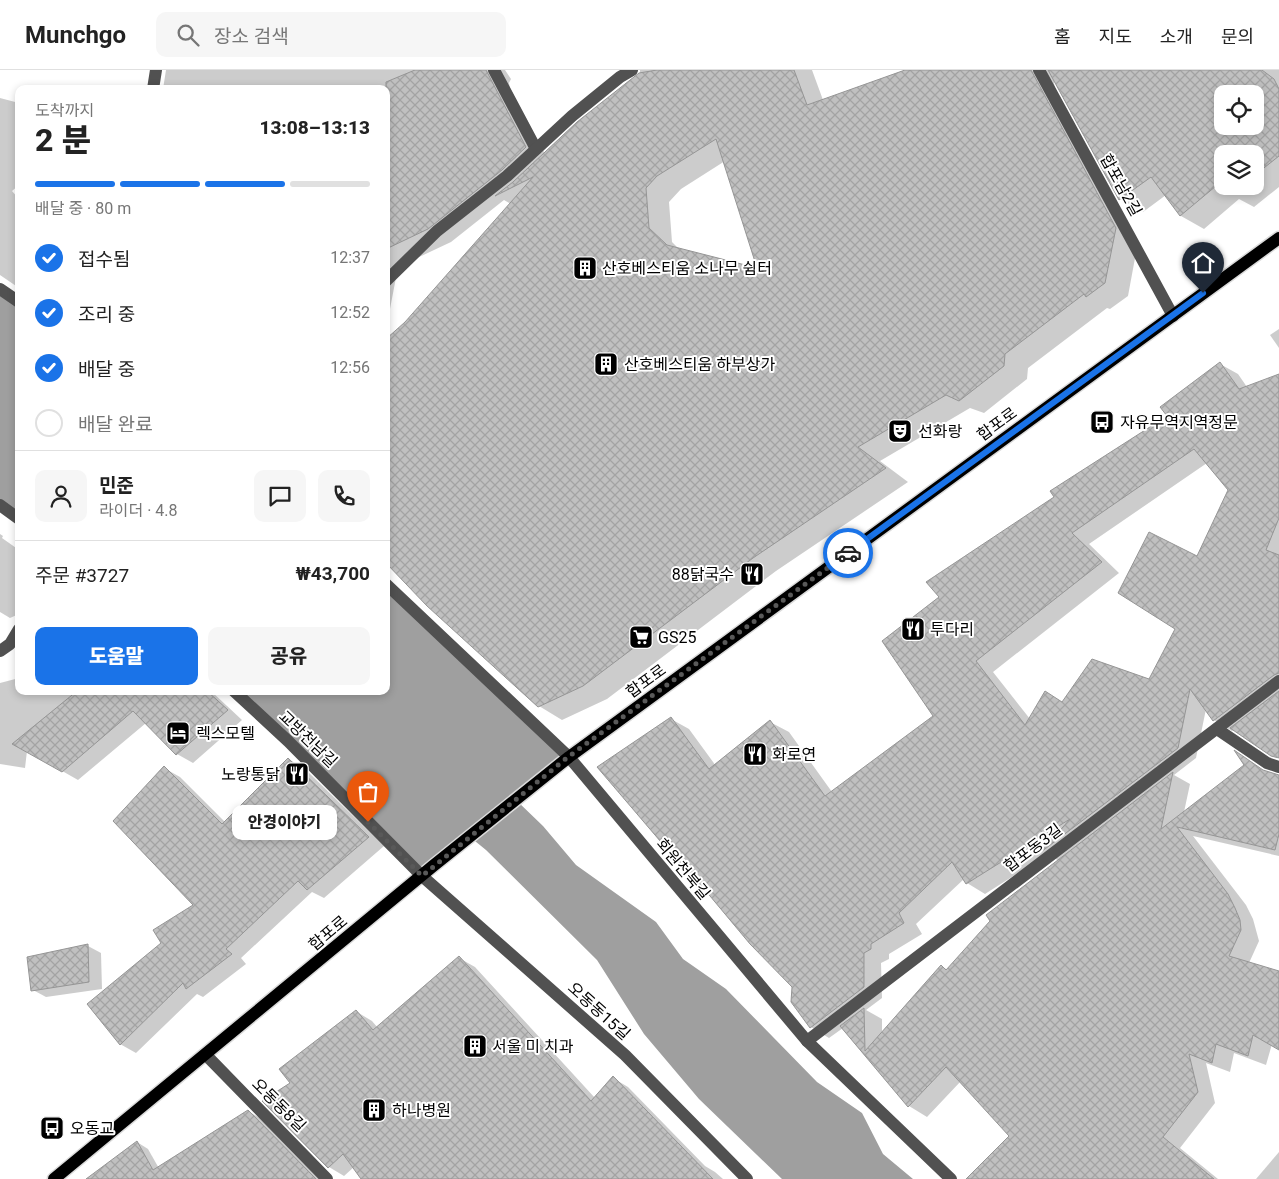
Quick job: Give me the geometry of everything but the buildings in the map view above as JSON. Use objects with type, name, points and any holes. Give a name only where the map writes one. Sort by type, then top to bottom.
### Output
[{"type":"main road","name":"합포로","points":[[54,1179],[568,757],[1279,238]]},
{"type":"street","points":[[154,85],[156,70]]},
{"type":"street","points":[[494,70],[536,149]]},
{"type":"street","points":[[390,277],[437,231],[507,176],[572,116],[620,77],[632,70]]},
{"type":"street","name":"합포남2길","points":[[1039,70],[1173,316]]},
{"type":"street","points":[[0,289],[15,299]]},
{"type":"street","points":[[0,505],[15,516]]},
{"type":"street","name":"회원천북길","points":[[390,588],[568,757],[807,1041],[951,1179]]},
{"type":"street","points":[[0,651],[10,644],[15,636]]},
{"type":"street","name":"합포동3길","points":[[807,1041],[1279,681]]},
{"type":"street","name":"교방천남길","points":[[238,695],[288,741],[422,876]]},
{"type":"street","points":[[1217,729],[1266,763],[1279,767]]},
{"type":"street","name":"오동동15길","points":[[422,876],[625,1055],[747,1179]]},
{"type":"street","name":"오동동8길","points":[[206,1054],[327,1179]]},
{"type":"shaded area","points":[[0,289],[15,299],[15,516],[0,505]]},
{"type":"shaded area","points":[[390,588],[569,757],[516,800],[543,826],[576,865],[656,922],[683,959],[726,989],[817,1082],[862,1113],[883,1154],[913,1179],[782,1179],[699,1099],[644,1034],[597,960],[486,850],[470,837],[422,876],[238,695],[390,695]]},
{"type":"way so far","points":[[368,822],[422,876],[568,757],[848,553]]},
{"type":"place","name":"산호베스티움 소나무 쉼터","points":[[585,268]]},
{"type":"place","name":"산호베스티움 하부상가","points":[[606,364]]},
{"type":"place","name":"자유무역지역정문","points":[[1102,422]]},
{"type":"place","name":"선화랑","points":[[900,431]]},
{"type":"place","name":"88닭국수","points":[[752,574]]},
{"type":"place","name":"투다리","points":[[913,629]]},
{"type":"place","name":"GS25","points":[[641,637]]},
{"type":"place","name":"렉스모텔","points":[[178,733]]},
{"type":"place","name":"화로연","points":[[755,754]]},
{"type":"place","name":"노랑통닭","points":[[297,774]]},
{"type":"place","name":"안경이야기","points":[[368,822]]},
{"type":"place","name":"서울 미 치과","points":[[475,1046]]},
{"type":"place","name":"하나병원","points":[[374,1110]]},
{"type":"place","name":"오동교","points":[[52,1128]]},
{"type":"route","points":[[848,553],[1203,293]]}]
